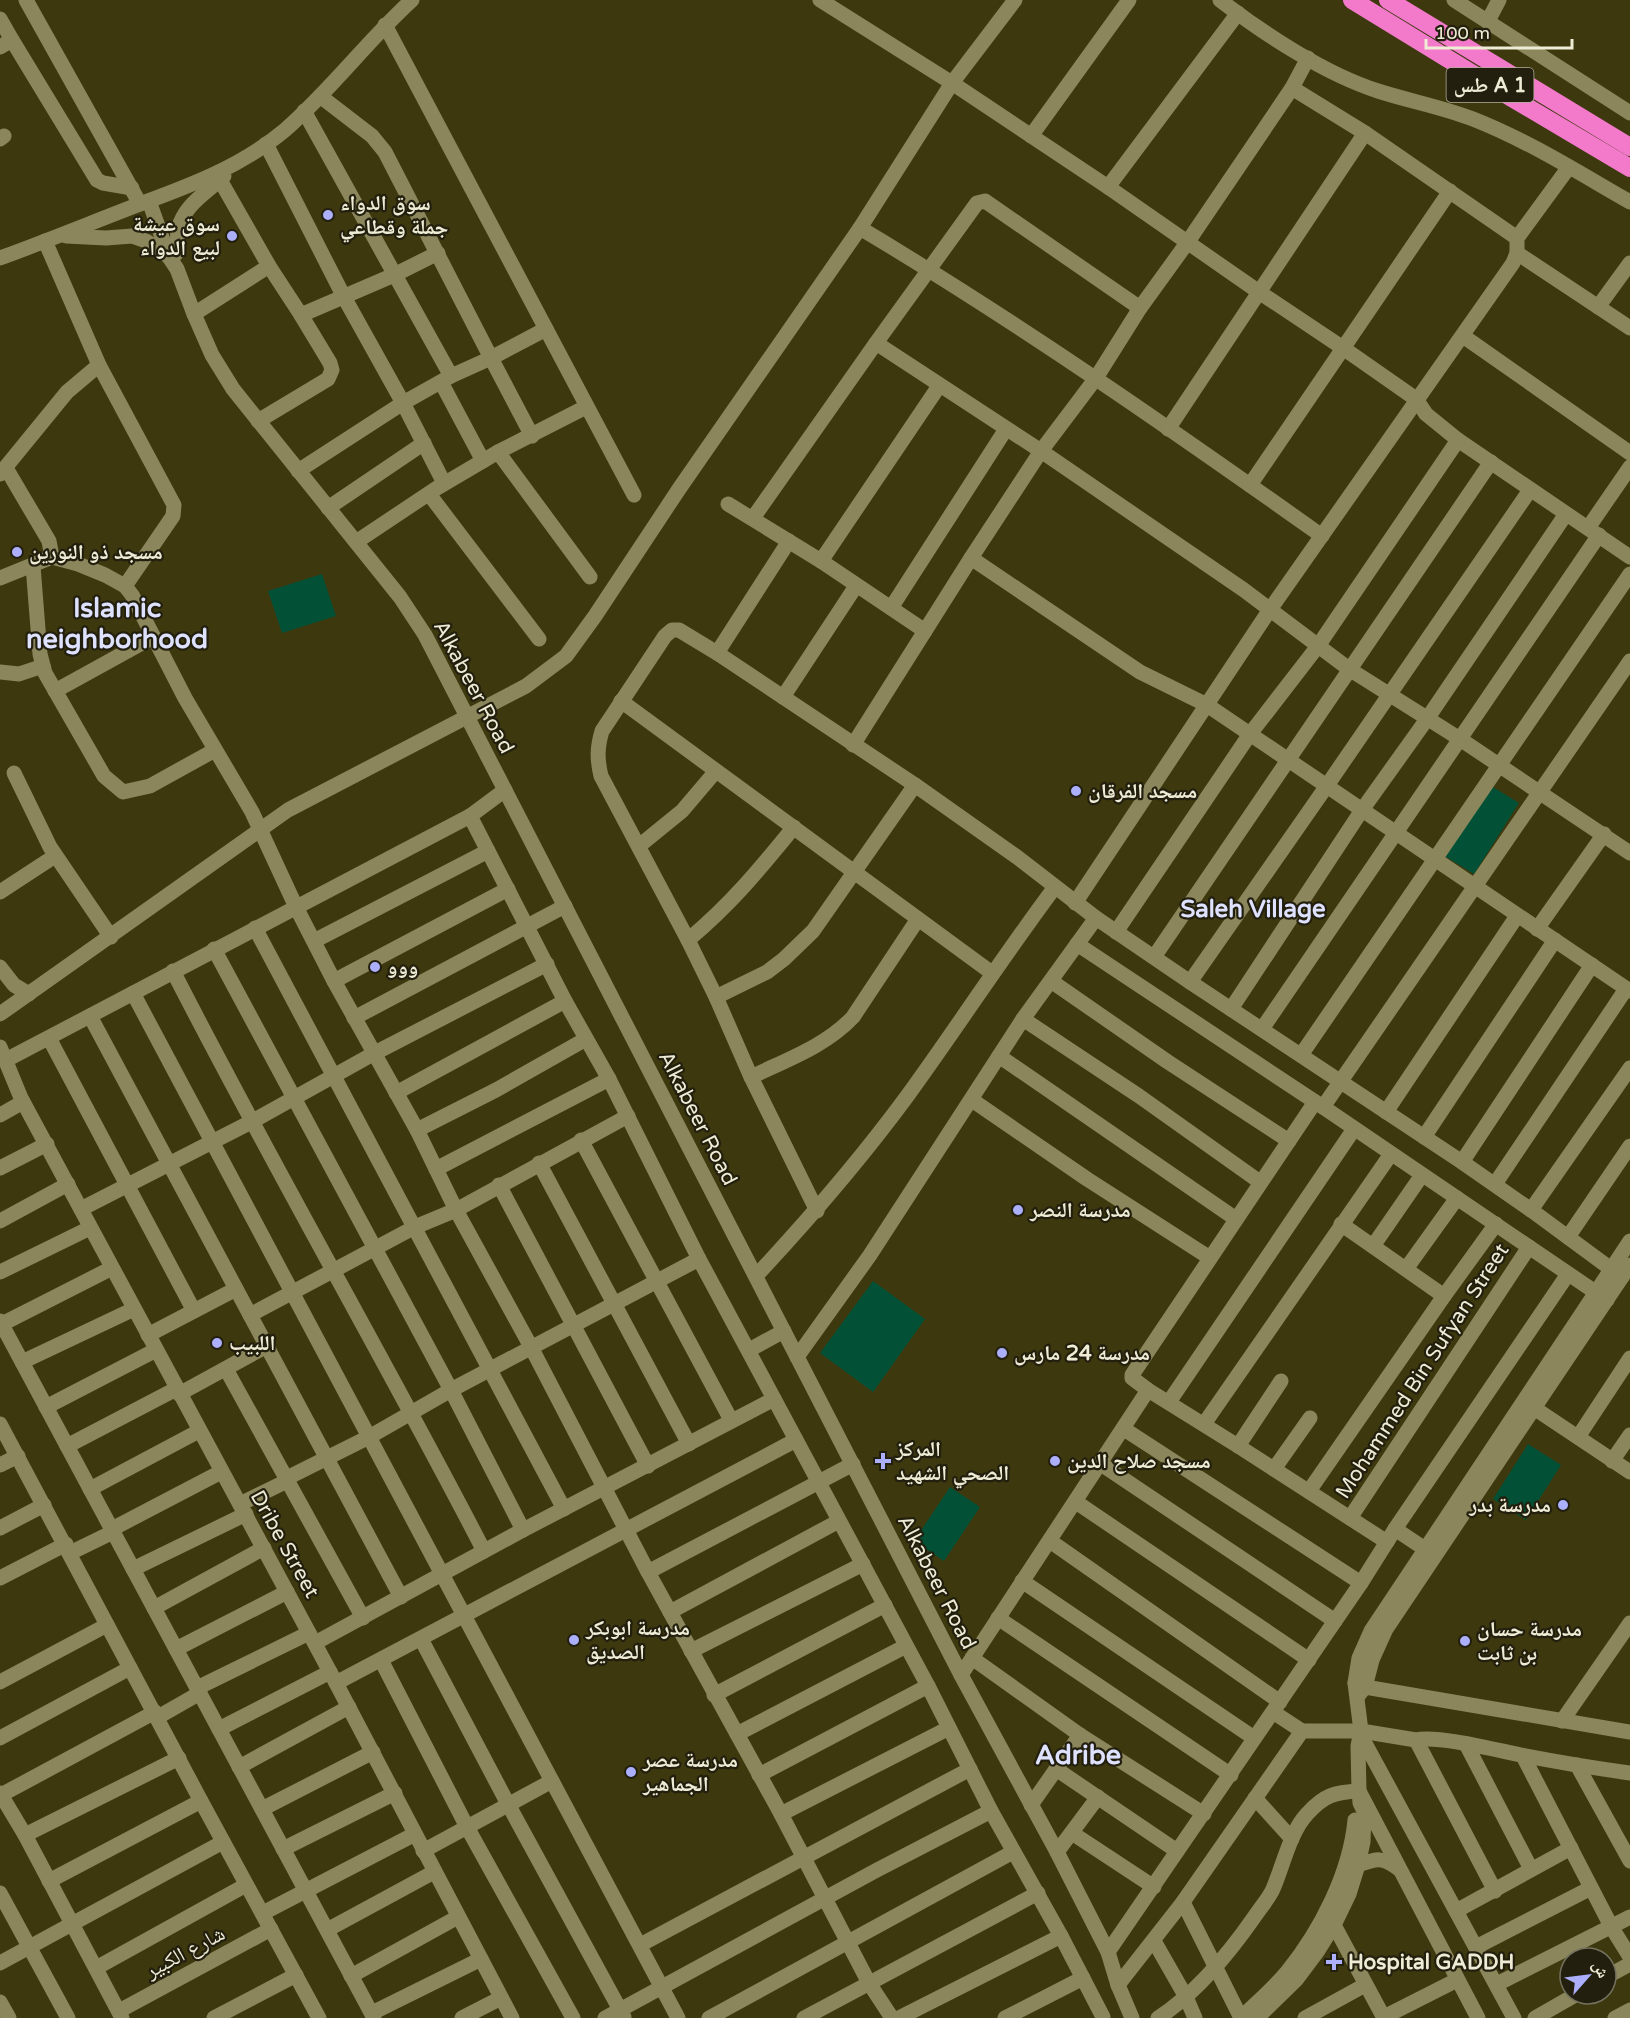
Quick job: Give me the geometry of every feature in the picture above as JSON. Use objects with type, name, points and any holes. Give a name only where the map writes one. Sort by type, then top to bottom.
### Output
[{"type":"highway","name":"طس A 1","points":[[1352,0],[1630,168]]},
{"type":"highway","name":"طس A 1","points":[[1388,0],[1630,147]]},
{"type":"street","name":"Alkabeer Road","points":[[26,0],[132,188],[149,201],[194,314],[222,372],[258,422],[400,597],[425,634],[961,1675],[1057,1852],[1108,1952],[1132,2018]]},
{"type":"street","points":[[60,236],[106,238],[132,236],[146,241],[174,260],[179,227],[187,211],[200,195],[304,111],[385,25],[412,0]]},
{"type":"street","points":[[820,0],[1108,187],[1343,348],[1416,399],[1426,414],[1458,440],[1630,556]]},
{"type":"street","points":[[0,1014],[260,829],[326,789],[536,680],[566,656],[576,645],[679,489],[861,228],[952,84],[1015,0]]},
{"type":"street","points":[[1031,136],[1129,0]]},
{"type":"street","points":[[1220,0],[1308,58],[1342,77],[1377,90],[1472,118],[1507,133],[1630,202]]},
{"type":"street","points":[[1454,0],[1630,113]]},
{"type":"street","points":[[1488,21],[1499,0]]},
{"type":"street","points":[[1108,187],[1238,13]]},
{"type":"street","points":[[0,19],[6,43],[97,180],[132,188]]},
{"type":"street","points":[[385,25],[634,495]]},
{"type":"street","points":[[854,745],[971,558],[1041,452],[1096,378],[1140,308],[1292,88],[1308,58]]},
{"type":"street","points":[[1292,88],[1365,133],[1450,191],[1517,246],[1630,328]]},
{"type":"street","points":[[320,96],[372,136],[380,146],[532,436]]},
{"type":"street","points":[[304,111],[394,275],[483,460]]},
{"type":"street","points":[[1168,429],[1365,133]]},
{"type":"street","points":[[266,144],[344,297],[444,483]]},
{"type":"street","points":[[0,258],[149,201],[237,164]]},
{"type":"street","points":[[1075,903],[1269,611],[1513,263],[1517,246],[1569,167]]},
{"type":"street","points":[[220,180],[270,267],[330,363],[332,370],[328,379],[258,422]]},
{"type":"street","points":[[1250,485],[1450,191]]},
{"type":"street","points":[[753,518],[977,203],[985,201],[1140,308]]},
{"type":"street","points":[[861,228],[929,268],[1096,378],[1322,536]]},
{"type":"street","points":[[45,241],[99,365],[174,504],[173,516],[125,586]]},
{"type":"street","points":[[301,315],[394,275],[438,253]]},
{"type":"street","points":[[1598,307],[1630,263]]},
{"type":"street","points":[[194,314],[270,267]]},
{"type":"street","points":[[298,471],[403,403],[546,329]]},
{"type":"street","points":[[1462,336],[1630,453]]},
{"type":"street","points":[[876,343],[1244,590],[1349,669],[1460,739],[1630,853]]},
{"type":"street","points":[[52,557],[49,541],[3,471],[66,392],[99,365]]},
{"type":"street","points":[[821,561],[939,386]]},
{"type":"street","points":[[356,542],[444,483],[483,460],[586,407]]},
{"type":"street","points":[[891,608],[1006,429]]},
{"type":"street","points":[[1116,932],[1250,734],[1318,646],[1458,440]]},
{"type":"street","points":[[328,508],[424,443]]},
{"type":"street","points":[[498,452],[590,577]]},
{"type":"street","points":[[1154,957],[1491,462]]},
{"type":"street","points":[[1262,1029],[1460,739],[1593,531],[1630,468]]},
{"type":"street","points":[[1190,982],[1530,490]]},
{"type":"street","points":[[429,494],[539,639]]},
{"type":"street","points":[[728,504],[821,561],[925,631]]},
{"type":"street","points":[[1231,1009],[1362,810],[1566,514]]},
{"type":"street","points":[[717,653],[789,541]]},
{"type":"street","points":[[0,578],[52,557],[105,574],[125,586],[132,595],[215,750],[240,790],[333,981],[417,1130],[456,1210],[606,1488],[648,1572],[869,1983],[892,2018]]},
{"type":"street","points":[[971,558],[1140,672],[1207,705],[1628,990],[1495,1184]]},
{"type":"street","points":[[33,566],[43,666],[104,776],[123,792],[150,786],[215,750]]},
{"type":"street","points":[[1301,1054],[1630,574]]},
{"type":"street","points":[[783,697],[856,586]]},
{"type":"street","points":[[817,1211],[751,1077],[688,940],[601,776],[598,742],[602,731],[665,636],[672,630],[678,630],[717,653],[915,785],[1007,850],[1095,918],[1495,1184],[1568,1237],[1621,1271]]},
{"type":"street","points":[[55,691],[153,637]]},
{"type":"street","points":[[1425,1549],[1350,1518],[1148,1390],[1134,1380],[1132,1375],[1260,1182],[1289,1141],[1341,1082],[1630,661]]},
{"type":"street","points":[[0,672],[19,674],[43,666]]},
{"type":"street","points":[[621,701],[992,973]]},
{"type":"street","points":[[639,846],[682,811],[716,771]]},
{"type":"street","points":[[14,773],[55,856],[111,937]]},
{"type":"street","points":[[716,997],[767,972],[799,946],[824,917],[915,785]]},
{"type":"street","points":[[2,1057],[49,1038],[470,816],[505,790]]},
{"type":"street","points":[[470,816],[565,1001],[609,1079],[699,1259],[928,1686],[991,1811],[1061,1936],[1102,2018],[1125,2003]]},
{"type":"street","points":[[688,940],[748,884],[794,827]]},
{"type":"street","points":[[1537,929],[1604,834]]},
{"type":"street","points":[[314,941],[488,851]]},
{"type":"street","points":[[0,892],[55,856]]},
{"type":"street","points":[[756,1276],[817,1211],[908,1095],[992,973],[1055,887]]},
{"type":"street","points":[[333,981],[508,889]]},
{"type":"street","points":[[354,1018],[565,906]]},
{"type":"street","points":[[1386,1112],[1518,916]]},
{"type":"street","points":[[797,1357],[870,1256],[1023,1019],[1095,918]]},
{"type":"street","points":[[751,1077],[821,1044],[840,1031],[853,1017],[918,920]]},
{"type":"street","points":[[255,928],[564,1509]]},
{"type":"street","points":[[1424,1137],[1555,940]]},
{"type":"street","points":[[1077,944],[1601,1296]]},
{"type":"street","points":[[214,949],[451,1390],[523,1530]]},
{"type":"street","points":[[81,1209],[253,1121],[374,1054],[547,964]]},
{"type":"street","points":[[1462,1162],[1592,965]]},
{"type":"street","points":[[0,967],[14,984],[29,994]]},
{"type":"street","points":[[173,971],[210,1045],[412,1413],[484,1551]]},
{"type":"street","points":[[1050,981],[1167,1062],[1289,1141]]},
{"type":"street","points":[[133,993],[678,2018]]},
{"type":"street","points":[[396,1093],[565,1001]]},
{"type":"street","points":[[90,1016],[401,1597]]},
{"type":"street","points":[[1023,1019],[1139,1096],[1260,1182]]},
{"type":"street","points":[[49,1038],[194,1311]]},
{"type":"street","points":[[417,1130],[586,1039]]},
{"type":"street","points":[[999,1056],[1236,1220]]},
{"type":"street","name":"Dribe Street","points":[[2,1057],[7,1079],[47,1144],[373,1752],[512,2018]]},
{"type":"street","points":[[1531,1210],[1630,1068]]},
{"type":"street","points":[[436,1169],[609,1079]]},
{"type":"street","points":[[0,1115],[20,1097]]},
{"type":"street","points":[[972,1100],[1087,1179],[1210,1258]]},
{"type":"street","points":[[250,1315],[415,1227],[456,1210],[628,1116]]},
{"type":"street","points":[[1169,1402],[1354,1129]]},
{"type":"street","points":[[581,1140],[731,1420]]},
{"type":"street","points":[[0,1168],[47,1144]]},
{"type":"street","points":[[1568,1237],[1630,1146]]},
{"type":"street","points":[[1204,1424],[1391,1154]]},
{"type":"street","points":[[539,1163],[689,1444]]},
{"type":"street","points":[[1373,1246],[1422,1175]]},
{"type":"street","points":[[0,1221],[68,1184]]},
{"type":"street","points":[[499,1185],[648,1466]]},
{"type":"street","points":[[1406,1269],[1457,1198]]},
{"type":"street","points":[[1341,1224],[1444,1296]]},
{"type":"street","points":[[1309,1491],[1496,1224]]},
{"type":"street","points":[[0,1272],[90,1228]]},
{"type":"street","points":[[1183,1902],[1241,2018],[1287,1972],[1306,1944],[1333,1898],[1352,1844],[1355,1811],[1359,1797],[1358,1746],[1361,1733],[1359,1658],[1371,1631],[1425,1549],[1601,1296],[1621,1271],[1630,1241]]},
{"type":"street","name":"Mohammed Bin Sufyan Street","points":[[1350,1518],[1529,1247]]},
{"type":"street","points":[[133,1569],[243,1509],[286,1480],[325,1458],[369,1437],[451,1390],[699,1259]]},
{"type":"street","points":[[112,1268],[1,1322],[45,1407],[373,2016],[481,1959]]},
{"type":"street","points":[[1108,1952],[1231,1775],[1568,1274]]},
{"type":"street","points":[[148,1335],[236,1289]]},
{"type":"street","points":[[1359,1689],[1386,1629],[1534,1408],[1601,1296]]},
{"type":"street","points":[[22,1362],[134,1309]]},
{"type":"street","points":[[749,1350],[784,1331]]},
{"type":"street","points":[[68,1446],[266,1347]]},
{"type":"street","points":[[45,1407],[156,1350]]},
{"type":"street","points":[[1578,1437],[1630,1358]]},
{"type":"street","points":[[226,1369],[363,1618]]},
{"type":"street","points":[[1238,1446],[1281,1381]]},
{"type":"street","points":[[961,1675],[1148,1390]]},
{"type":"street","points":[[121,2015],[25,1835],[0,1794],[156,1715],[198,1690],[312,1638],[363,1618],[441,1573],[774,1399]]},
{"type":"street","points":[[1534,1408],[1630,1472]]},
{"type":"street","points":[[1274,1469],[1310,1418]]},
{"type":"street","points":[[0,1424],[319,2018]]},
{"type":"street","points":[[1124,1429],[1361,1583]]},
{"type":"street","points":[[90,1489],[199,1431]]},
{"type":"street","points":[[1612,1461],[1630,1435]]},
{"type":"street","points":[[219,1728],[333,1677],[381,1660],[796,1440]]},
{"type":"street","points":[[0,1465],[18,1456]]},
{"type":"street","points":[[648,1572],[853,1464]]},
{"type":"street","points":[[1101,1464],[1335,1621]]},
{"type":"street","points":[[0,1578],[112,1530],[221,1472]]},
{"type":"street","points":[[1076,1502],[1309,1660]]},
{"type":"street","points":[[0,1528],[44,1505]]},
{"type":"street","points":[[670,1612],[839,1521]]},
{"type":"street","points":[[1050,1541],[1276,1707],[1302,1731],[1361,1733],[1416,1740],[1424,1738],[1577,1766],[1630,1773]]},
{"type":"street","points":[[154,1608],[264,1548]]},
{"type":"street","points":[[691,1651],[863,1564]]},
{"type":"street","points":[[1022,1581],[1254,1738]]},
{"type":"street","points":[[176,1649],[287,1592]]},
{"type":"street","points":[[714,1695],[885,1605]]},
{"type":"street","points":[[998,1618],[1231,1775]]},
{"type":"street","points":[[1562,1721],[1630,1623]]},
{"type":"street","points":[[0,1682],[107,1625]]},
{"type":"street","points":[[422,1639],[508,1804],[623,2014]]},
{"type":"street","points":[[737,1734],[906,1646]]},
{"type":"street","points":[[972,1658],[1080,1735],[1204,1814]]},
{"type":"street","points":[[381,1660],[467,1827],[573,2018]]},
{"type":"street","points":[[0,1738],[130,1668]]},
{"type":"street","points":[[759,1775],[928,1686]]},
{"type":"street","points":[[1359,1689],[1630,1732]]},
{"type":"street","points":[[239,1767],[349,1707]]},
{"type":"street","points":[[780,1814],[949,1728]]},
{"type":"street","points":[[1119,1985],[1183,1902],[1302,1731]]},
{"type":"street","points":[[1361,1733],[1514,2018]]},
{"type":"street","points":[[1031,1805],[1080,1735]]},
{"type":"street","points":[[1416,1740],[1495,1891]]},
{"type":"street","points":[[1466,1744],[1531,1869]]},
{"type":"street","points":[[262,1809],[373,1752]]},
{"type":"street","points":[[1523,1755],[1629,1961]]},
{"type":"street","points":[[25,1835],[179,1758]]},
{"type":"street","points":[[1577,1766],[1630,1861]]},
{"type":"street","points":[[640,1945],[970,1769]]},
{"type":"street","points":[[1056,1769],[1177,1851]]},
{"type":"street","points":[[423,1851],[552,1781]]},
{"type":"street","points":[[1158,2018],[1186,1997],[1241,1936],[1272,1892],[1292,1839],[1305,1816],[1322,1799],[1339,1791],[1359,1797],[1478,2018]]},
{"type":"street","points":[[283,1849],[394,1793]]},
{"type":"street","points":[[1057,1852],[1098,1797]]},
{"type":"street","points":[[1257,2018],[1296,1980],[1334,1926],[1349,1894],[1363,1842],[1364,1811],[1359,1797]]},
{"type":"street","points":[[1255,1798],[1292,1839]]},
{"type":"street","points":[[49,1881],[201,1801]]},
{"type":"street","points":[[606,2018],[623,2014],[662,1987],[991,1811]]},
{"type":"street","points":[[1072,1833],[1154,1887]]},
{"type":"street","points":[[263,1912],[415,1834]]},
{"type":"street","points":[[0,1963],[224,1842]]},
{"type":"street","points":[[1456,1911],[1571,1848]]},
{"type":"street","points":[[709,2018],[1013,1852]]},
{"type":"street","points":[[1358,1865],[1380,1859],[1386,1860],[1400,1870]]},
{"type":"street","points":[[327,1930],[434,1872]]},
{"type":"street","points":[[96,1968],[246,1885]]},
{"type":"street","points":[[1476,1947],[1592,1888]]},
{"type":"street","points":[[0,1893],[68,2018]]},
{"type":"street","points":[[804,2018],[1038,1893]]},
{"type":"street","points":[[351,1976],[458,1917]]},
{"type":"street","points":[[1497,1984],[1630,1917]]},
{"type":"street","points":[[1334,1926],[1384,2018],[1457,1980]]},
{"type":"street","name":"شارع الكبير","points":[[121,2015],[271,1929]]},
{"type":"street","points":[[899,2018],[1061,1936]]},
{"type":"street","points":[[1154,1941],[1186,1997],[1195,2018]]},
{"type":"street","points":[[214,2018],[296,1975]]},
{"type":"street","points":[[1005,2018],[1083,1978]]},
{"type":"street","points":[[1305,2018],[1328,2012],[1365,1985]]},
{"type":"street","points":[[462,2018],[501,1998]]},
{"type":"street","points":[[0,2002],[9,2018]]},
{"type":"street","points":[[1535,2018],[1558,2005]]},
{"type":"street","points":[[1615,2018],[1630,2010]]},
{"type":"green space","points":[[322,574],[336,616],[282,633],[268,591]]},
{"type":"green space","points":[[1488,784],[1519,803],[1474,874],[1443,855]]},
{"type":"green space","points":[[873,1281],[925,1319],[873,1392],[820,1353]]},
{"type":"green space","points":[[1528,1444],[1561,1465],[1526,1520],[1493,1499]]},
{"type":"green space","points":[[950,1487],[980,1507],[944,1561],[914,1541]]},
{"type":"place","name":"سوق الدواء جملة وقطاعي","points":[[328,215]]},
{"type":"place","name":"سوق عيشة لبيع الدواء","points":[[232,236]]},
{"type":"place","name":"مسجد ذو النورين","points":[[17,552]]},
{"type":"place","name":"مسجد الفرقان","points":[[1076,791]]},
{"type":"place","name":"ووو","points":[[375,967]]},
{"type":"place","name":"مدرسة النصر","points":[[1018,1210]]},
{"type":"place","name":"اللبيب","points":[[217,1343]]},
{"type":"place","name":"مدرسة 24 مارس","points":[[1002,1353]]},
{"type":"place","name":"المركز الصحي الشهيد","points":[[883,1461]]},
{"type":"place","name":"مسجد صلاح الدين","points":[[1055,1461]]},
{"type":"place","name":"مدرسة بدر","points":[[1563,1505]]},
{"type":"place","name":"مدرسة ابوبكر الصديق","points":[[574,1640]]},
{"type":"place","name":"مدرسة حسان بن ثابت","points":[[1465,1641]]},
{"type":"place","name":"مدرسة عصر الجماهير","points":[[631,1772]]},
{"type":"place","name":"Hospital GADDH","points":[[1334,1962]]},
{"type":"district","name":"Islamic neighborhood","points":[[117,624]]},
{"type":"district","name":"Saleh Village","points":[[1253,909]]},
{"type":"district","name":"Adribe","points":[[1078,1755]]}]
